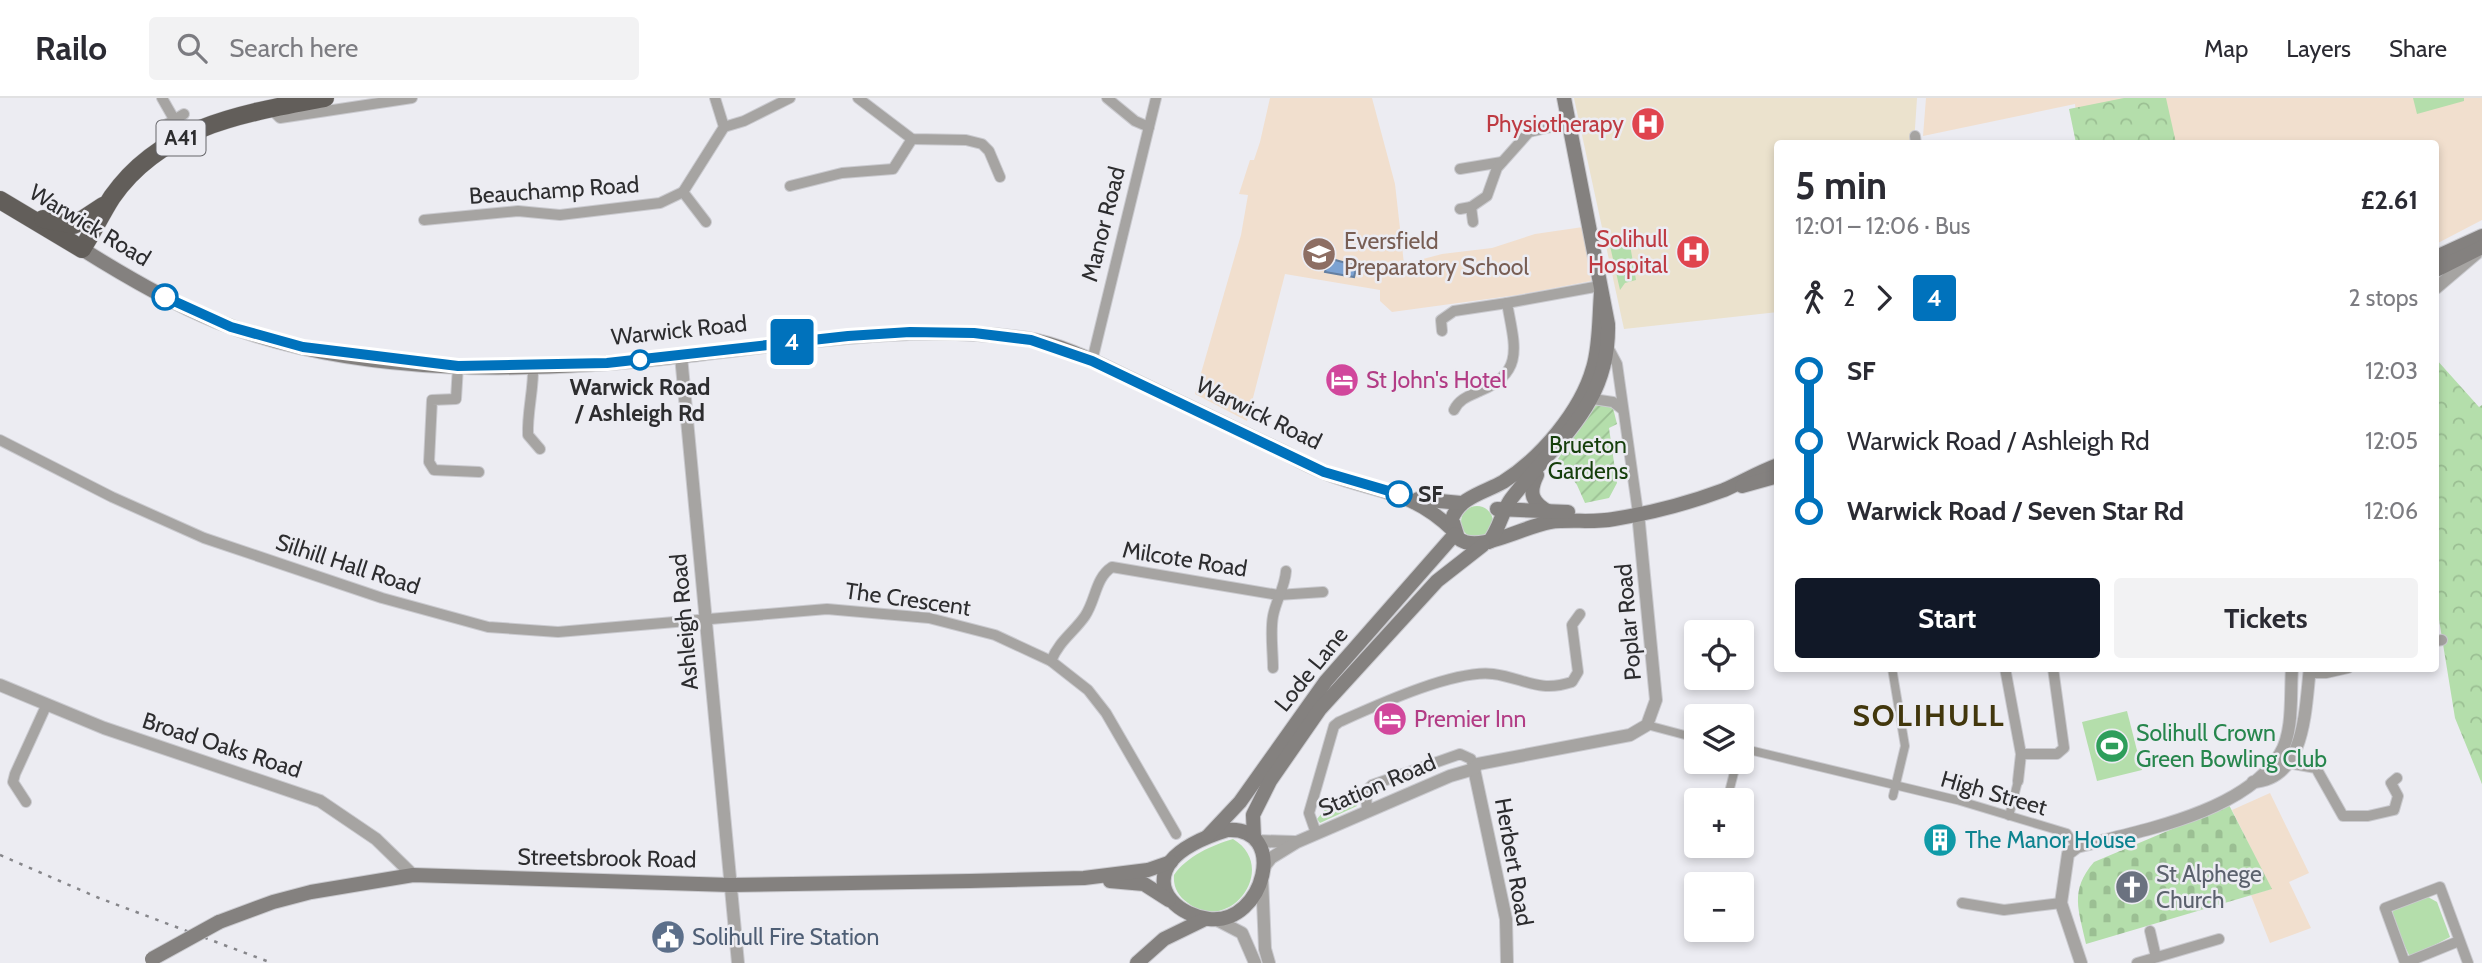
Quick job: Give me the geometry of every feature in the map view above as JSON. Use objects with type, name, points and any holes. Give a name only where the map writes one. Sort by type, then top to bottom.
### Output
[{"type":"highway","name":"A41","points":[[30,217],[74,225],[92,216],[146,161],[183,136],[216,121],[325,98]]},
{"type":"highway","name":"A41","points":[[82,249],[112,198]]},
{"type":"highway","name":"Warwick Road","points":[[0,200],[82,249]]},
{"type":"main road","points":[[1485,544],[1500,514],[1593,399],[1609,349],[1608,324],[1564,98]]},
{"type":"main road","points":[[2442,255],[2482,234]]},
{"type":"main road","name":"Warwick Road","points":[[82,249],[179,304],[245,332],[335,353],[458,366],[533,366],[681,356],[848,336],[946,332],[1031,340],[1092,361],[1324,472],[1410,498],[1433,511],[1455,532]]},
{"type":"main road","points":[[2439,269],[2482,249]]},
{"type":"main road","points":[[1601,289],[1594,368],[1581,397],[1556,432],[1516,472],[1465,501],[1452,519],[1455,532],[1469,545],[1485,544],[1503,535],[1549,522],[1614,519],[1684,503],[1730,487],[1774,467]]},
{"type":"main road","points":[[1543,464],[1531,491],[1536,505],[1550,513]]},
{"type":"main road","points":[[1730,487],[1774,477]]},
{"type":"main road","name":"Warwick Road","points":[[1410,498],[1465,501]]},
{"type":"main road","points":[[1465,501],[1483,499],[1500,514],[1638,513]]},
{"type":"main road","name":"Lode Lane","points":[[1208,836],[1240,802],[1326,681],[1455,532]]},
{"type":"main road","name":"Lode Lane","points":[[1255,839],[1252,826],[1256,808],[1270,781],[1321,709],[1437,580],[1485,544]]},
{"type":"main road","points":[[1137,963],[1164,939],[1210,919],[1237,914],[1246,905],[1263,872],[1255,839],[1235,830],[1208,836],[1171,862],[1164,882],[1172,903],[1172,924],[1164,939]]},
{"type":"main road","name":"Streetsbrook Road","points":[[148,961],[219,922],[273,902],[311,892],[413,875],[730,885],[1084,878],[1148,870],[1171,862]]},
{"type":"main road","name":"Streetsbrook Road","points":[[1084,878],[1144,884],[1172,903]]},
{"type":"main road","points":[[1172,903],[1189,915],[1210,919]]},
{"type":"street","points":[[162,98],[174,120]]},
{"type":"street","points":[[270,108],[280,118],[412,98]]},
{"type":"street","points":[[715,98],[724,127]]},
{"type":"street","points":[[706,222],[683,192],[724,127],[744,121],[790,98]]},
{"type":"street","points":[[858,98],[912,139],[976,142],[989,151],[1000,177]]},
{"type":"street","points":[[1107,98],[1135,121],[1149,127]]},
{"type":"street","name":"Manor Road","points":[[1092,361],[1156,98]]},
{"type":"street","points":[[1473,222],[1465,208],[1487,196],[1502,162],[1529,132],[1569,122]]},
{"type":"street","points":[[790,186],[842,173],[893,169],[912,139]]},
{"type":"street","points":[[1460,169],[1502,162]]},
{"type":"street","name":"Beauchamp Road","points":[[424,220],[518,211],[560,215],[660,204],[683,192]]},
{"type":"street","points":[[2439,285],[2482,249]]},
{"type":"street","points":[[1442,331],[1441,320],[1450,312],[1601,289]]},
{"type":"street","points":[[1454,410],[1458,402],[1497,384],[1514,363],[1515,349],[1507,303]]},
{"type":"street","points":[[1609,349],[1617,364],[1638,513]]},
{"type":"street","name":"Ashleigh Road","points":[[681,356],[738,963]]},
{"type":"street","points":[[458,366],[456,399],[432,400],[429,462],[434,470],[479,472]]},
{"type":"street","points":[[533,366],[533,381],[528,396],[528,435],[540,449]]},
{"type":"street","points":[[1593,399],[1613,402],[1622,409]]},
{"type":"street","name":"Silhill Hall Road","points":[[0,440],[111,497],[204,538],[439,615],[488,627],[558,632],[705,622]]},
{"type":"street","name":"Poplar Road","points":[[1638,513],[1656,700],[1647,725]]},
{"type":"street","name":"Milcote Road","points":[[1051,660],[1066,635],[1086,615],[1102,575],[1112,567],[1278,595],[1323,592]]},
{"type":"street","points":[[1273,668],[1272,619],[1278,595],[1285,584],[1286,571]]},
{"type":"street","name":"The Crescent","points":[[705,622],[827,609],[929,618],[995,635],[1051,660],[1088,690],[1106,713],[1176,834]]},
{"type":"street","points":[[1316,833],[1309,813],[1334,726],[1380,704],[1469,676],[1493,674],[1528,685],[1548,687],[1572,682],[1578,672],[1572,625],[1580,614]]},
{"type":"street","points":[[1893,672],[1905,746],[1893,796]]},
{"type":"street","points":[[2006,672],[2021,754],[2018,781],[2009,816]]},
{"type":"street","points":[[2021,754],[2057,754],[2064,748],[2054,672]]},
{"type":"street","points":[[2081,963],[2061,904],[2064,867],[2068,854],[2077,847],[2159,828],[2197,813],[2253,782],[2280,755],[2286,741],[2292,672]]},
{"type":"street","points":[[2253,782],[2266,781],[2281,772],[2289,761],[2301,733],[2309,672]]},
{"type":"street","name":"Broad Oaks Road","points":[[0,685],[46,706],[320,801],[376,839],[413,875]]},
{"type":"street","points":[[26,802],[13,782],[46,706]]},
{"type":"street","points":[[1647,725],[1684,735]]},
{"type":"street","name":"Station Road","points":[[1263,872],[1272,858],[1297,842],[1474,769],[1488,769],[1506,760],[1630,735],[1647,725]]},
{"type":"street","name":"High Street","points":[[1754,751],[2067,833],[2077,847]]},
{"type":"street","points":[[1367,812],[1366,791],[1373,786],[1460,754],[1471,759],[1474,769]]},
{"type":"street","points":[[2270,765],[2289,761],[2316,768],[2343,816],[2368,816],[2394,810],[2398,796],[2391,783],[2397,778]]},
{"type":"street","name":"Herbert Road","points":[[1474,769],[1506,919],[1507,963]]},
{"type":"street","name":"Station Road","points":[[1255,839],[1297,842]]},
{"type":"street","points":[[1263,872],[1265,949],[1269,963]]},
{"type":"street","points":[[2459,941],[2405,963],[2382,907],[2442,885],[2468,963]]},
{"type":"street","points":[[1962,903],[2004,911],[2061,904]]},
{"type":"street","points":[[1210,919],[1242,933],[1255,963]]},
{"type":"street","points":[[1264,923],[1277,963]]},
{"type":"street","points":[[2150,932],[2150,959],[2219,939]]},
{"type":"shaded area","name":"Eversfield Preparatory School","points":[[1270,98],[1372,98],[1395,184],[1404,264],[1442,254],[1492,248],[1535,234],[1583,227],[1591,281],[1517,295],[1392,312],[1380,301],[1380,290],[1285,274],[1247,421],[1195,394],[1241,235],[1248,195],[1239,194],[1250,160],[1254,160],[1260,142]]},
{"type":"shaded area","name":"Solihull Hospital","points":[[1574,98],[1917,98],[1914,140],[1774,140],[1774,312],[1624,329]]},
{"type":"shaded area","points":[[1926,98],[2482,98],[2482,220],[2439,242],[2439,140],[2079,140],[2075,104],[1923,136]]},
{"type":"shaded area","points":[[2270,793],[2309,873],[2289,882],[2311,928],[2270,943],[2251,895],[2271,889],[2232,810]]},
{"type":"green space","points":[[2124,98],[2166,98],[2175,140],[2075,140],[2069,109]]},
{"type":"green space","points":[[2413,98],[2464,98],[2464,101],[2417,114]]},
{"type":"green space","points":[[1628,233],[1636,280],[1625,283],[1620,290],[1608,237]]},
{"type":"green space","points":[[2439,362],[2479,407],[2482,405],[2482,784],[2455,718],[2439,619]]},
{"type":"green space","name":"Brueton Gardens","points":[[1600,404],[1613,408],[1617,424],[1609,428],[1617,483],[1609,498],[1585,503],[1577,485],[1558,459],[1594,406]]},
{"type":"green space","points":[[1477,506],[1489,510],[1493,522],[1489,534],[1477,538],[1465,534],[1461,522],[1465,510]]},
{"type":"green space","name":"Solihull Crown Green Bowling Club","points":[[2127,711],[2142,770],[2097,781],[2082,722]]},
{"type":"green space","points":[[1358,790],[1357,806],[1320,823],[1317,819],[1334,799]]},
{"type":"green space","points":[[2229,805],[2272,889],[2086,944],[2078,901],[2081,882],[2094,862]]},
{"type":"green space","points":[[1233,839],[1246,851],[1252,865],[1244,894],[1233,905],[1219,911],[1204,911],[1188,903],[1177,891],[1174,875],[1200,852]]},
{"type":"green space","points":[[2428,897],[2437,902],[2450,937],[2414,956],[2409,955],[2391,917],[2394,909]]},
{"type":"water","points":[[1328,258],[1357,266],[1354,277],[1325,272]]},
{"type":"railway","points":[[0,855],[99,898],[272,963]]},
{"type":"bus line","name":"4","points":[[165,297],[216,321],[272,340],[335,353],[458,366],[607,363],[848,336],[910,332],[974,333],[1031,340],[1055,346],[1092,361],[1324,472],[1399,494]]},
{"type":"place","name":"Physiotherapy","points":[[1648,124]]},
{"type":"place","name":"Solihull Hospital","points":[[1693,252]]},
{"type":"place","name":"Eversfield Preparatory School","points":[[1319,254]]},
{"type":"place","name":"Warwick Road / Ashleigh Rd","points":[[640,360]]},
{"type":"place","name":"St John's Hotel","points":[[1342,380]]},
{"type":"place","name":"SF","points":[[1399,494]]},
{"type":"place","name":"Premier Inn","points":[[1390,719]]},
{"type":"place","name":"Solihull Crown Green Bowling Club","points":[[2112,746]]},
{"type":"place","name":"The Manor House","points":[[1940,840]]},
{"type":"place","name":"St Alphege Church","points":[[2132,887]]},
{"type":"place","name":"Solihull Fire Station","points":[[668,937]]},
{"type":"district","name":"SOLIHULL","points":[[1929,716]]}]
